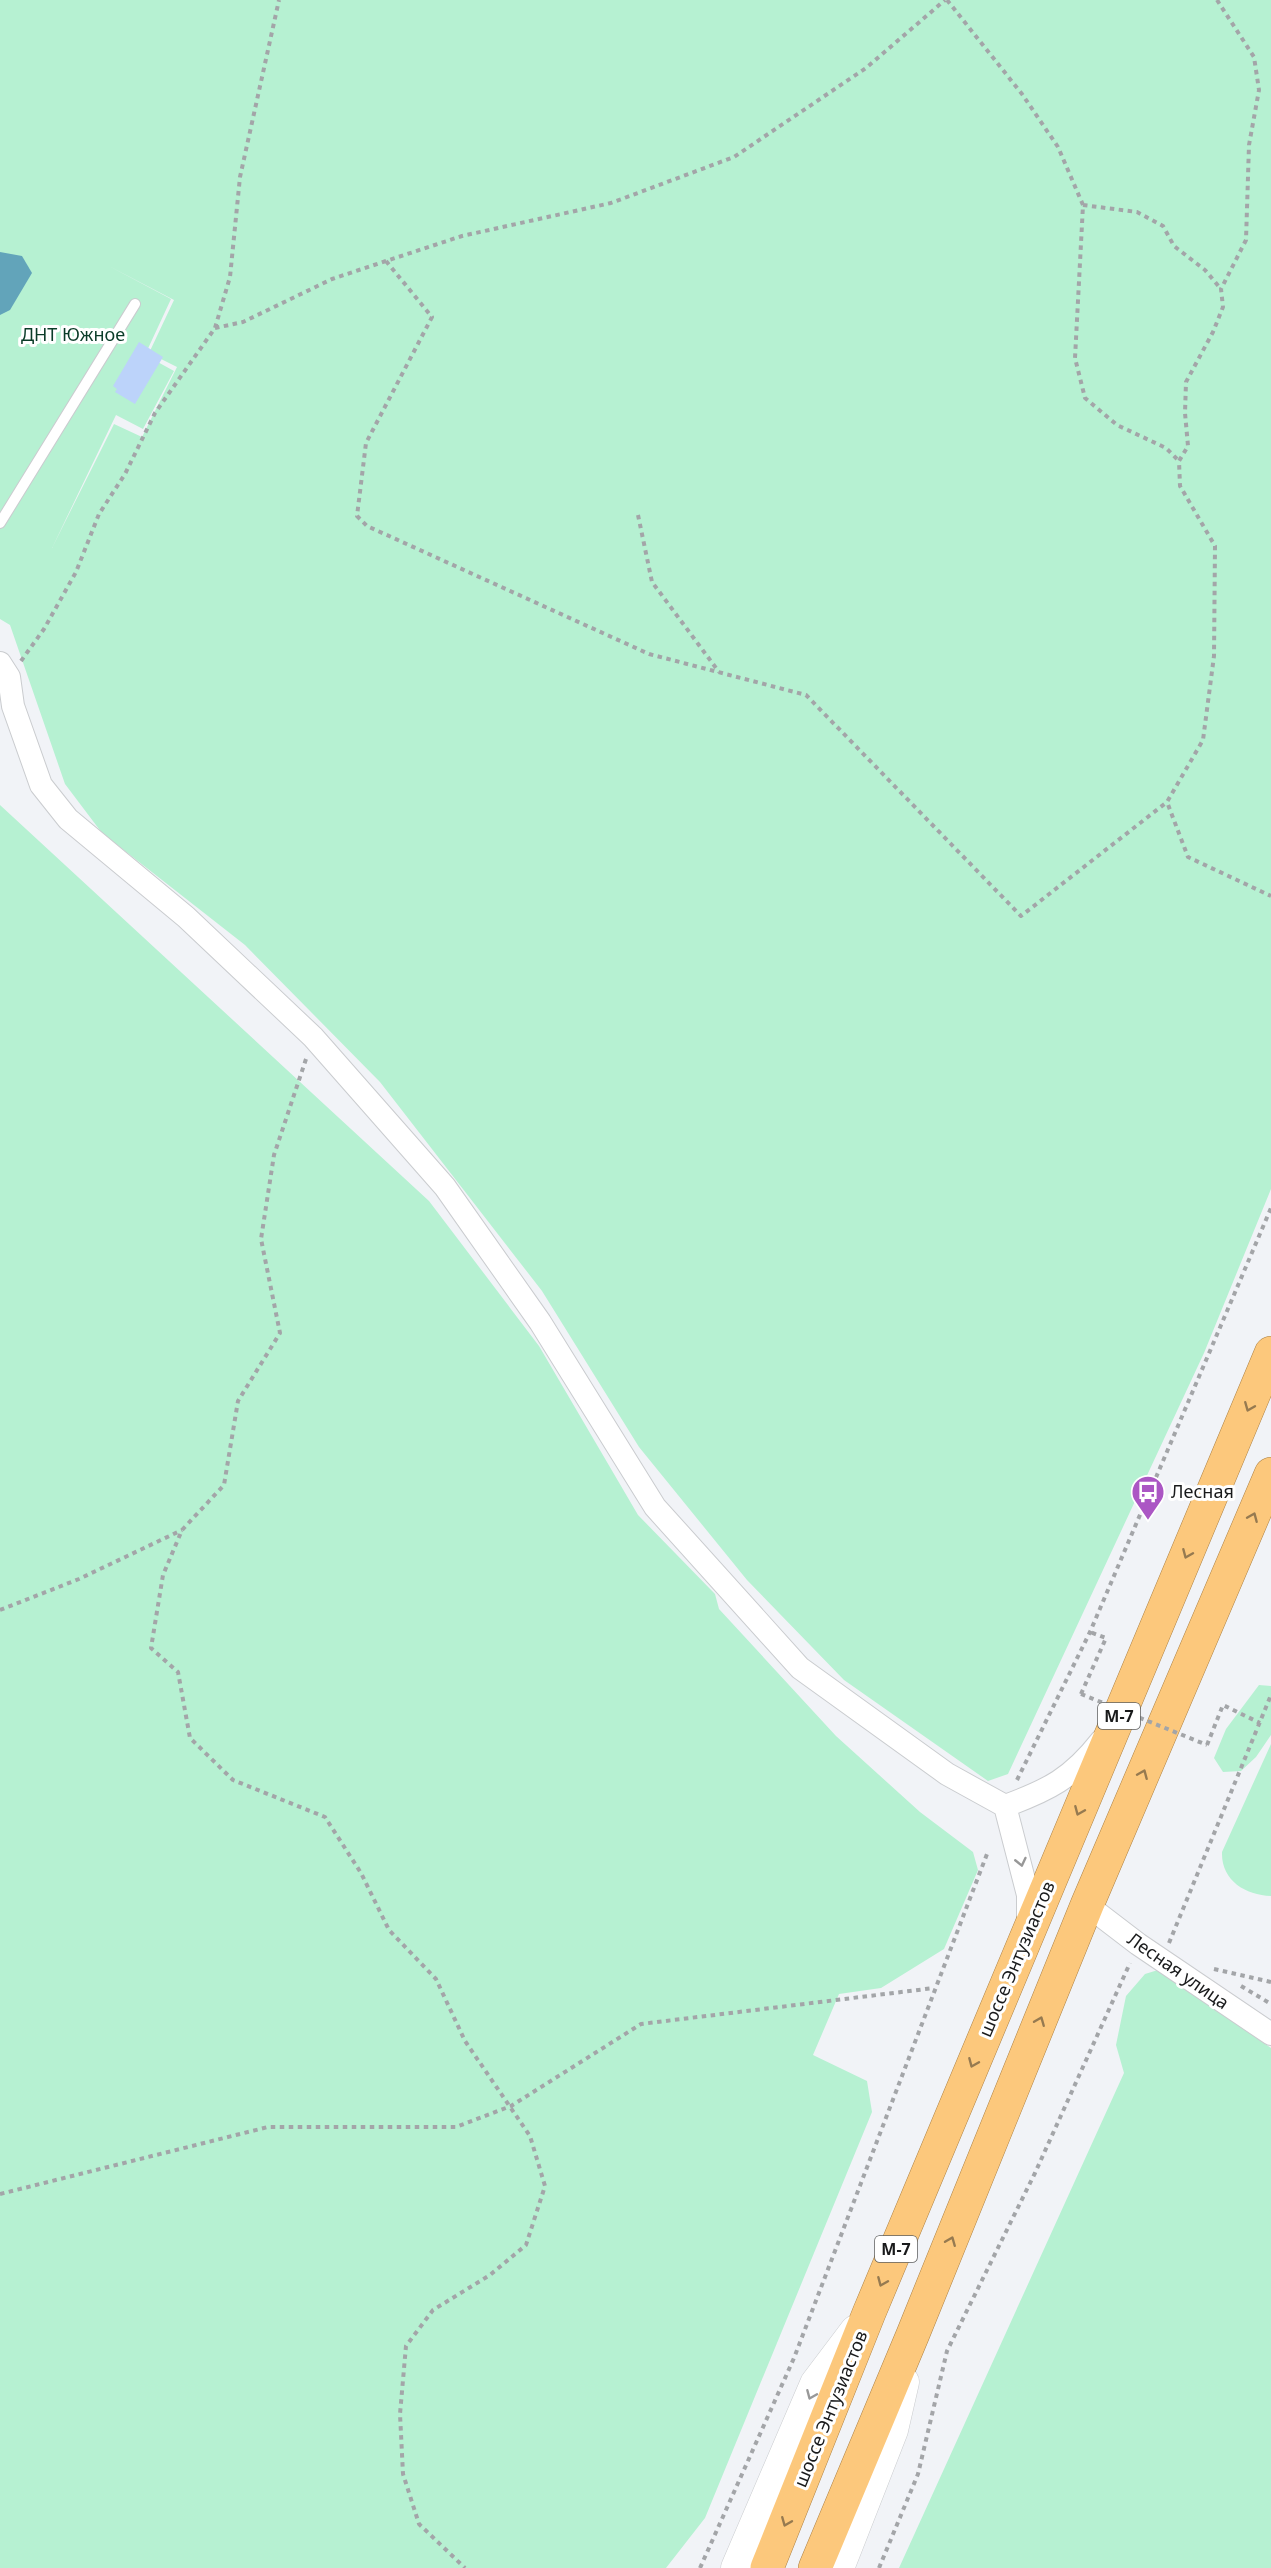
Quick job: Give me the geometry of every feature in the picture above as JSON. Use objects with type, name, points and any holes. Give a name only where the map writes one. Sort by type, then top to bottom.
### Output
[{"type":"highway","name":"шоссе Энтузиастов","points":[[767,2568],[869,2313],[1271,1353]]},
{"type":"highway","name":"М-7","points":[[815,2568],[913,2334],[1087,1905],[1271,1474]]},
{"type":"main road","points":[[737,2568],[816,2384],[869,2313]]},
{"type":"main road","points":[[838,2568],[892,2430],[913,2334]]},
{"type":"street","points":[[6,684],[41,785],[68,819],[186,917],[313,1037],[445,1187],[540,1322],[655,1507],[800,1668],[947,1774],[1009,1797],[1056,1786],[1086,1760],[1116,1723]]},
{"type":"street","points":[[1009,1797],[1028,1895],[1028,1932]]},
{"type":"street","name":"Лесная улица","points":[[1087,1905],[1138,1944],[1271,2034]]},
{"type":"lane","points":[[0,523],[135,304]]},
{"type":"path","points":[[6,684],[44,629],[76,572],[99,514],[125,474],[154,413],[215,328],[230,277],[240,177],[279,0]]},
{"type":"path","points":[[215,328],[243,322],[332,279],[386,261],[462,236],[611,203],[734,157],[866,68],[946,0],[1022,94],[1058,147],[1083,205],[1075,358],[1085,398],[1117,425],[1166,448],[1179,461]]},
{"type":"path","points":[[386,261],[432,317],[366,443],[357,516],[366,526],[649,654],[807,695],[1022,916],[1167,802],[1203,740],[1214,656],[1215,546],[1180,486],[1179,461],[1188,446],[1185,414],[1186,382],[1214,332],[1223,307],[1221,289],[1246,240],[1249,145],[1259,90],[1254,57],[1217,0]]},
{"type":"path","points":[[1083,205],[1137,212],[1163,226],[1174,246],[1205,270],[1221,289]]},
{"type":"path","points":[[638,515],[652,582],[720,672]]},
{"type":"path","points":[[1167,802],[1188,857],[1271,896]]},
{"type":"path","points":[[313,1037],[274,1155],[261,1239],[280,1333],[238,1401],[224,1485],[182,1530],[164,1575],[151,1648],[178,1672],[190,1738],[233,1780],[325,1817],[362,1873],[389,1930],[436,1979],[465,2041],[530,2136],[545,2186],[526,2245],[490,2275],[433,2310],[406,2346],[401,2403],[403,2474],[419,2523],[465,2568]]},
{"type":"path","points":[[1009,1797],[1090,1632],[1271,1208]]},
{"type":"path","points":[[0,1610],[79,1579],[182,1530]]},
{"type":"path","points":[[1090,1632],[1106,1638],[1081,1694],[1207,1745],[1223,1705],[1260,1723]]},
{"type":"path","points":[[1168,1947],[1270,1697]]},
{"type":"path","points":[[700,2568],[794,2358],[987,1854]]},
{"type":"path","points":[[879,2568],[918,2474],[947,2351],[1035,2173],[1138,1944]]},
{"type":"path","points":[[1210,1968],[1271,1982]]},
{"type":"path","points":[[0,2194],[267,2127],[456,2127],[511,2106],[641,2024],[934,1988]]},
{"type":"green space","name":"ДНТ Южное","points":[[0,0],[1271,0],[1271,1189],[1204,1353],[1008,1774],[988,1781],[844,1680],[747,1580],[639,1447],[542,1291],[380,1082],[245,945],[102,833],[65,784],[10,625],[0,619]],"holes":[[[107,265],[174,300],[149,353],[177,367],[142,437],[114,424],[52,548],[116,415],[143,429],[174,371],[145,355],[171,299]]]},
{"type":"green space","points":[[0,805],[429,1201],[539,1346],[638,1515],[715,1594],[719,1609],[836,1736],[920,1812],[973,1852],[978,1870],[944,1949],[881,1988],[839,1994],[813,2055],[867,2081],[872,2112],[705,2518],[666,2568],[0,2568]]},
{"type":"green space","points":[[1259,1685],[1271,1686],[1271,1735],[1256,1757],[1241,1771],[1223,1772],[1214,1758],[1226,1729]]},
{"type":"green space","points":[[1271,1744],[1271,1896],[1252,1893],[1236,1884],[1226,1871],[1222,1852]]},
{"type":"green space","points":[[1158,1970],[1271,2048],[1271,2568],[899,2568],[1124,2073],[1116,2045],[1126,1996],[1145,1974]]},
{"type":"water","points":[[0,252],[22,256],[32,273],[10,310],[0,315]]},
{"type":"building","points":[[139,342],[163,357],[135,404],[115,392],[117,389],[113,386]]},
{"type":"place","name":"Лесная","points":[[1148,1521]]}]
